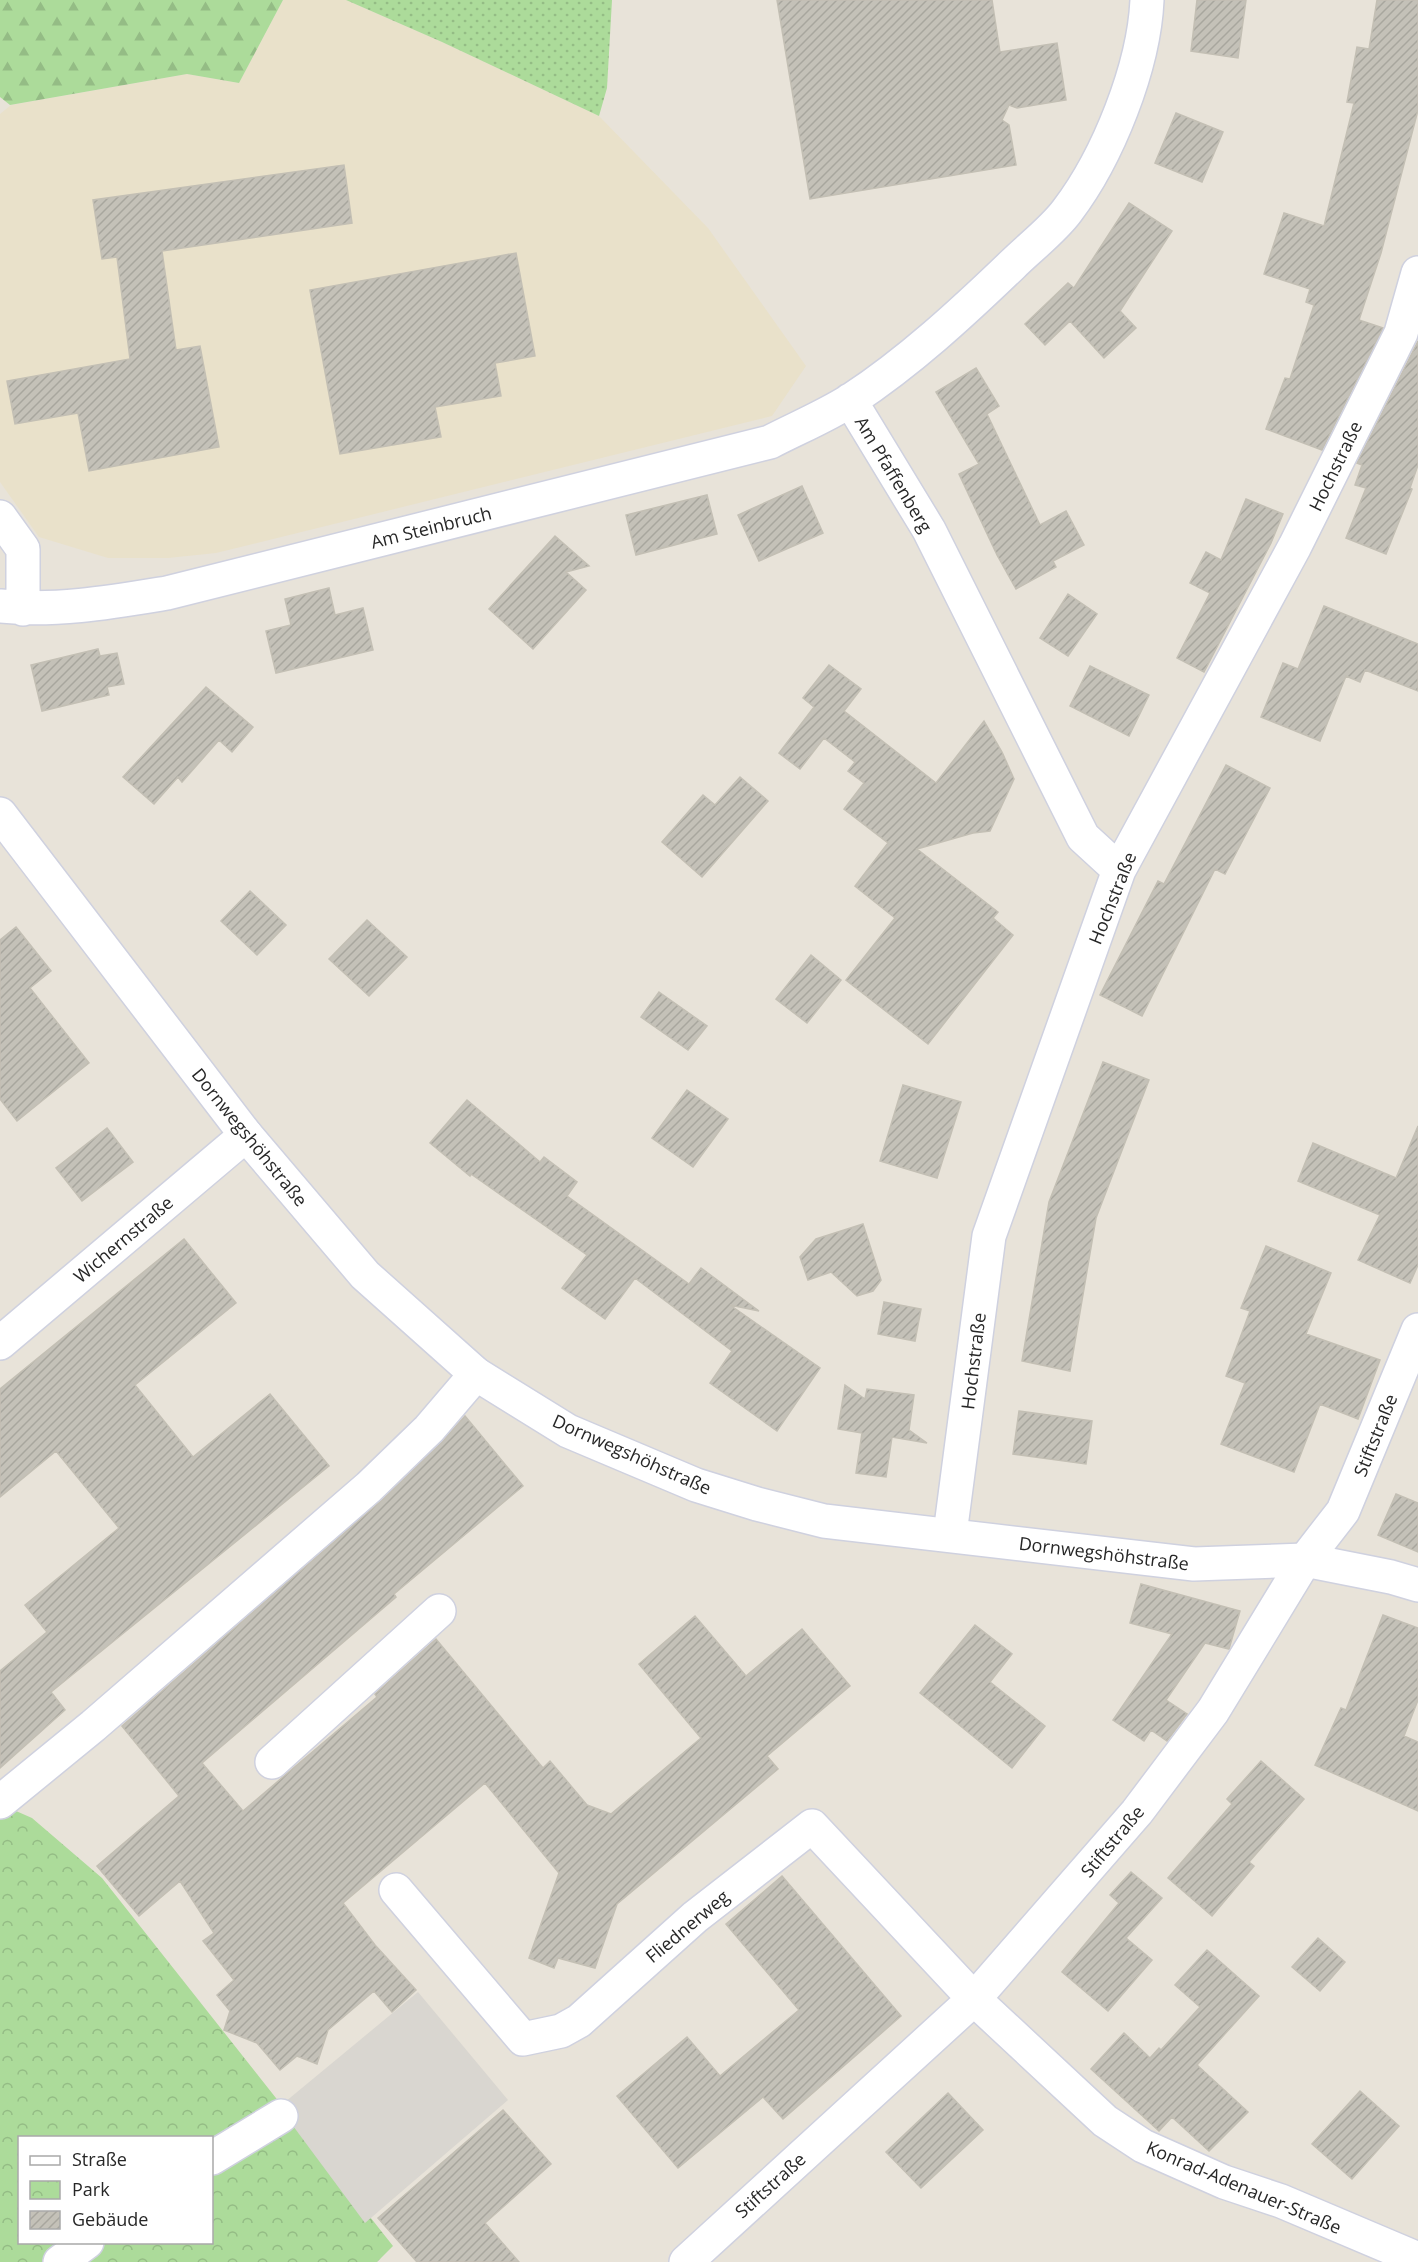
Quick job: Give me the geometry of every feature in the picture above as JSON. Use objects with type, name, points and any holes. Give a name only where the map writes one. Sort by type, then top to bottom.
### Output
[{"type":"street","name":"Am Pfaffenberg","points":[[1119,870],[1083,837],[929,530],[850,400],[903,362],[969,306],[1067,212],[1106,146],[1134,75],[1146,20],[1147,0]]},
{"type":"street","name":"Hochstraße","points":[[950,1534],[989,1236],[1119,870],[1295,546],[1401,333],[1418,273]]},
{"type":"street","name":"Am Steinbruch","points":[[11,608],[101,603],[167,593],[770,442],[850,400]]},
{"type":"street","points":[[0,517],[23,549],[11,608]]},
{"type":"street","name":"Dornwegshöhstraße","points":[[0,814],[246,1135],[365,1275],[476,1374],[568,1431],[696,1485],[824,1521],[1194,1564],[1305,1560],[1391,1577],[1418,1585]]},
{"type":"street","name":"Wichernstraße","points":[[0,1343],[246,1135]]},
{"type":"street","name":"Stiftstraße","points":[[686,2262],[974,1999],[1129,1821],[1213,1711],[1305,1560],[1343,1511],[1418,1330]]},
{"type":"street","points":[[0,1802],[93,1726],[369,1487],[429,1429],[476,1374]]},
{"type":"street","points":[[272,1762],[439,1611]]},
{"type":"street","name":"Fliednerweg","points":[[396,1890],[523,2038],[561,2031],[579,2021],[695,1917],[812,1826],[974,1999]]},
{"type":"street","name":"Konrad-Adenauer-Straße","points":[[974,1999],[1105,2121],[1143,2146],[1224,2182],[1281,2201],[1418,2259]]},
{"type":"street","points":[[213,2157],[281,2116]]},
{"type":"street","points":[[60,2262],[84,2244]]},
{"type":"shaded area","points":[[283,0],[346,0],[442,42],[599,116],[708,228],[806,366],[772,416],[216,553],[168,558],[108,558],[39,537],[0,482],[0,114],[11,105],[187,74],[239,83]]},
{"type":"shaded area","points":[[418,1992],[508,2100],[365,2223],[279,2107]]},
{"type":"green space","points":[[0,0],[283,0],[239,83],[187,74],[10,105],[0,97]]},
{"type":"green space","points":[[346,0],[612,0],[607,88],[599,116],[442,42]]},
{"type":"green space","points":[[0,1804],[32,1818],[102,1878],[393,2246],[377,2262],[0,2262]]},
{"type":"building","points":[[777,0],[992,0],[1000,52],[1057,43],[1066,100],[1017,108],[1009,105],[1002,120],[1009,125],[1016,165],[810,199]]},
{"type":"building","points":[[1197,0],[1246,0],[1238,58],[1191,51]]},
{"type":"building","points":[[1377,0],[1418,0],[1418,110],[1381,253],[1359,320],[1383,328],[1322,450],[1266,429],[1285,378],[1290,379],[1314,305],[1306,302],[1310,289],[1264,274],[1284,213],[1324,226],[1354,103],[1347,102],[1357,47],[1369,49]]},
{"type":"building","points":[[1176,113],[1223,132],[1202,182],[1155,163]]},
{"type":"building","points":[[344,165],[352,223],[162,251],[176,350],[200,346],[219,447],[89,471],[78,413],[15,424],[7,381],[130,359],[117,257],[102,259],[93,200]]},
{"type":"building","points":[[1129,203],[1172,231],[1120,311],[1136,328],[1104,358],[1070,321],[1045,345],[1025,324],[1068,283],[1074,288]]},
{"type":"building","points":[[516,253],[535,356],[495,363],[501,396],[435,407],[441,437],[340,454],[310,290]]},
{"type":"building","points":[[1418,341],[1418,465],[1410,488],[1412,489],[1386,554],[1346,538],[1366,488],[1355,485],[1362,465],[1357,463]]},
{"type":"building","points":[[976,368],[999,406],[987,414],[1040,525],[1066,511],[1084,545],[1053,561],[1056,567],[1016,589],[997,555],[959,474],[979,464],[936,392]]},
{"type":"building","points":[[802,486],[823,533],[759,561],[738,515]]},
{"type":"building","points":[[707,495],[717,534],[636,555],[626,515]]},
{"type":"building","points":[[1246,499],[1283,514],[1271,543],[1204,672],[1177,658],[1210,593],[1190,583],[1206,552],[1221,560]]},
{"type":"building","points":[[555,536],[589,566],[566,572],[586,590],[533,649],[489,609]]},
{"type":"building","points":[[329,588],[335,615],[363,608],[373,650],[276,673],[266,631],[291,625],[285,599]]},
{"type":"building","points":[[1068,594],[1097,614],[1068,656],[1040,638]]},
{"type":"building","points":[[1324,606],[1418,644],[1418,691],[1365,670],[1360,682],[1346,676],[1320,741],[1261,717],[1283,663],[1298,669]]},
{"type":"building","points":[[98,649],[100,656],[117,653],[124,684],[107,687],[109,695],[42,711],[31,665]]},
{"type":"building","points":[[829,665],[861,689],[844,711],[936,783],[984,721],[1014,779],[990,831],[973,833],[917,849],[998,912],[993,918],[1013,935],[928,1044],[846,980],[895,918],[855,886],[888,843],[844,809],[864,783],[848,771],[855,762],[824,738],[800,769],[779,753],[814,707],[803,698]]},
{"type":"building","points":[[1090,666],[1149,695],[1129,736],[1070,706]]},
{"type":"building","points":[[206,687],[253,727],[232,752],[219,740],[182,782],[178,777],[154,804],[123,777]]},
{"type":"building","points":[[1226,765],[1270,788],[1225,874],[1215,869],[1142,1016],[1100,995],[1158,881],[1164,884]]},
{"type":"building","points":[[740,777],[768,801],[702,877],[662,842],[703,795],[715,805]]},
{"type":"building","points":[[250,891],[286,925],[257,955],[221,921]]},
{"type":"building","points":[[367,920],[407,957],[369,996],[329,959]]},
{"type":"building","points":[[16,927],[51,971],[30,988],[89,1063],[17,1121],[0,1099],[0,940]]},
{"type":"building","points":[[811,955],[841,980],[807,1023],[776,999]]},
{"type":"building","points":[[659,992],[707,1026],[688,1050],[641,1017]]},
{"type":"building","points":[[1103,1062],[1149,1080],[1096,1218],[1070,1371],[1022,1361],[1049,1202]]},
{"type":"building","points":[[903,1085],[961,1102],[937,1178],[880,1161]]},
{"type":"building","points":[[687,1090],[728,1119],[693,1167],[652,1138]]},
{"type":"building","points":[[467,1100],[540,1162],[544,1157],[577,1182],[567,1196],[689,1284],[701,1268],[759,1311],[730,1305],[820,1368],[777,1431],[710,1383],[732,1351],[635,1278],[605,1319],[562,1288],[587,1255],[471,1174],[470,1176],[430,1143]]},
{"type":"building","points":[[1418,1126],[1418,1265],[1410,1283],[1358,1260],[1380,1215],[1298,1181],[1313,1143],[1396,1178]]},
{"type":"building","points":[[107,1128],[133,1162],[82,1201],[56,1168]]},
{"type":"building","points":[[863,1224],[881,1280],[873,1291],[857,1296],[831,1272],[808,1280],[800,1257],[816,1239]]},
{"type":"building","points":[[184,1239],[236,1303],[135,1385],[193,1457],[270,1394],[329,1466],[51,1692],[65,1710],[0,1768],[0,1671],[47,1632],[25,1605],[119,1528],[56,1451],[0,1497],[0,1389]]},
{"type":"building","points":[[1266,1246],[1331,1273],[1306,1334],[1380,1360],[1358,1419],[1320,1404],[1294,1472],[1221,1444],[1245,1383],[1226,1376],[1250,1311],[1241,1308]]},
{"type":"building","points":[[884,1302],[921,1309],[915,1341],[878,1334]]},
{"type":"building","points":[[845,1385],[865,1399],[867,1389],[914,1395],[909,1430],[927,1443],[892,1437],[886,1477],[856,1473],[862,1433],[838,1429]]},
{"type":"building","points":[[1019,1411],[1092,1421],[1086,1464],[1013,1454]]},
{"type":"building","points":[[465,1416],[523,1486],[394,1594],[396,1597],[202,1763],[243,1811],[377,1697],[375,1694],[436,1639],[543,1768],[550,1761],[587,1805],[611,1814],[701,1738],[639,1664],[695,1616],[746,1676],[802,1629],[850,1686],[767,1756],[778,1769],[617,1904],[595,1968],[558,1958],[554,1968],[529,1958],[559,1873],[485,1783],[343,1903],[375,1945],[416,1990],[392,2012],[374,1991],[328,2030],[317,2064],[297,2056],[280,2070],[257,2043],[224,2030],[230,2011],[217,1995],[234,1980],[203,1941],[214,1933],[180,1881],[139,1916],[97,1866],[179,1796],[122,1726],[381,1501],[442,1442]]},
{"type":"building","points":[[1396,1494],[1418,1503],[1418,1552],[1378,1535]]},
{"type":"building","points":[[1141,1584],[1240,1611],[1229,1649],[1205,1643],[1166,1700],[1187,1714],[1167,1741],[1151,1730],[1144,1741],[1113,1720],[1172,1634],[1130,1623]]},
{"type":"building","points":[[1383,1615],[1418,1628],[1418,1700],[1404,1736],[1418,1742],[1418,1811],[1315,1765],[1341,1708],[1346,1710]]},
{"type":"building","points":[[975,1625],[1012,1654],[990,1682],[1045,1726],[1012,1768],[920,1693]]},
{"type":"building","points":[[1261,1761],[1304,1799],[1249,1862],[1254,1866],[1212,1916],[1168,1878],[1232,1804],[1227,1799]]},
{"type":"building","points":[[1131,1872],[1162,1898],[1126,1938],[1152,1960],[1108,2011],[1062,1972],[1119,1903],[1110,1895]]},
{"type":"building","points":[[782,1876],[901,2016],[783,2119],[763,2097],[678,2168],[617,2096],[687,2037],[720,2076],[799,2010],[726,1924]]},
{"type":"building","points":[[1318,1938],[1345,1962],[1320,1991],[1292,1967]]},
{"type":"building","points":[[1207,1950],[1259,1996],[1197,2065],[1248,2112],[1209,2151],[1172,2117],[1159,2131],[1091,2069],[1124,2033],[1150,2058],[1159,2048],[1161,2050],[1200,2007],[1175,1985]]},
{"type":"building","points":[[1360,2091],[1399,2126],[1352,2179],[1312,2144]]},
{"type":"building","points":[[948,2093],[983,2130],[921,2188],[886,2152]]},
{"type":"building","points":[[503,2110],[551,2164],[485,2223],[519,2262],[417,2262],[378,2218]]}]
